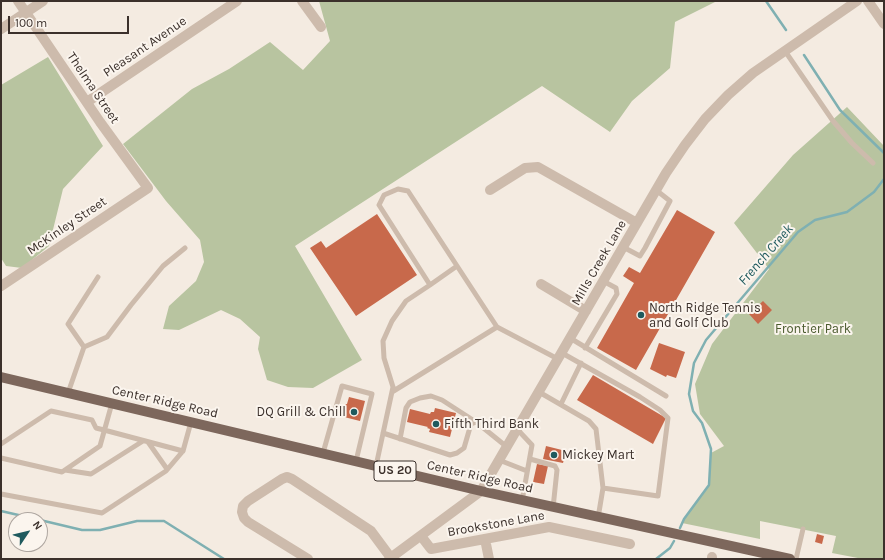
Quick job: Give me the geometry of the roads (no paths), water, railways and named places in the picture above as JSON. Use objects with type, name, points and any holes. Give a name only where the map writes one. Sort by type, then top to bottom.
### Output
[{"type":"main road","name":"Center Ridge Road","points":[[1,377],[553,508],[790,559]]},
{"type":"street","name":"Thelma Street","points":[[18,1],[148,188]]},
{"type":"street","points":[[1,29],[43,1]]},
{"type":"street","name":"Pleasant Avenue","points":[[87,102],[237,1]]},
{"type":"street","points":[[302,1],[321,27]]},
{"type":"street","name":"Mills Creek Lane","points":[[390,558],[481,491],[656,190],[684,145],[705,119],[753,73],[784,50],[857,1]]},
{"type":"street","points":[[868,1],[884,24]]},
{"type":"street","points":[[490,190],[525,168],[538,167],[545,169],[637,223]]},
{"type":"street","name":"McKinley Street","points":[[1,286],[148,188]]},
{"type":"street","points":[[541,284],[586,311]]},
{"type":"street","points":[[308,559],[248,522],[244,518],[242,512],[243,506],[265,490],[287,477],[371,531],[390,558]]},
{"type":"street","name":"Brookstone Lane","points":[[421,536],[431,549],[549,527],[630,544]]},
{"type":"street","points":[[485,538],[489,559]]},
{"type":"lane","points":[[784,50],[833,121],[852,143],[874,163]]},
{"type":"lane","points":[[430,285],[380,205],[384,195],[398,189],[408,191],[497,327],[560,356],[581,363],[660,410],[668,418],[658,496],[603,488]]},
{"type":"lane","points":[[623,248],[640,256],[645,248],[670,201],[656,190]]},
{"type":"lane","points":[[68,393],[84,347],[107,337],[130,305],[163,266],[185,248]]},
{"type":"lane","points":[[376,466],[393,387],[384,358],[383,341],[392,321],[406,301],[457,266]]},
{"type":"lane","points":[[84,347],[68,324],[98,277]]},
{"type":"lane","points":[[585,348],[617,294],[616,288],[603,281]]},
{"type":"lane","points":[[392,392],[497,327]]},
{"type":"lane","points":[[570,338],[666,396]]},
{"type":"lane","points":[[561,404],[581,363]]},
{"type":"lane","points":[[323,453],[342,386],[372,394],[356,461]]},
{"type":"lane","points":[[539,392],[589,421],[596,429],[603,488],[598,518]]},
{"type":"lane","points":[[400,439],[410,402],[431,396],[461,411],[507,447]]},
{"type":"lane","points":[[1,458],[62,472],[100,446],[112,403]]},
{"type":"lane","points":[[1,444],[51,411],[92,420],[96,428],[183,451]]},
{"type":"lane","points":[[1,494],[102,513],[167,469],[183,451],[190,422]]},
{"type":"lane","points":[[383,433],[450,455],[457,453],[464,448],[471,424],[476,422]]},
{"type":"lane","points":[[517,429],[532,445],[522,500]]},
{"type":"lane","points":[[146,441],[167,469]]},
{"type":"lane","points":[[65,470],[91,474],[146,441]]},
{"type":"lane","points":[[530,459],[555,466],[557,470],[553,508]]},
{"type":"lane","points":[[499,460],[528,471]]},
{"type":"lane","points":[[796,559],[803,529]]},
{"type":"waterway","name":"French Creek","points":[[766,1],[786,30]]},
{"type":"waterway","name":"French Creek","points":[[804,55],[840,110],[884,153]]},
{"type":"waterway","name":"French Creek","points":[[680,528],[684,519],[709,485],[711,449],[702,423],[693,411],[689,394],[694,363],[706,340],[798,232],[815,220],[847,212],[874,192],[884,179]]},
{"type":"waterway","name":"French Creek","points":[[1,511],[8,513]]},
{"type":"waterway","name":"French Creek","points":[[48,522],[82,530],[100,530],[137,521],[164,521],[224,559]]},
{"type":"waterway","name":"French Creek","points":[[656,559],[670,548],[674,541]]},
{"type":"place","name":"North Ridge Tennis and Golf Club","points":[[641,315]]},
{"type":"place","name":"DQ Grill & Chill","points":[[354,412]]},
{"type":"place","name":"Fifth Third Bank","points":[[436,424]]},
{"type":"place","name":"Mickey Mart","points":[[554,455]]},
{"type":"park label","name":"Frontier Park","points":[[813,329]]}]
